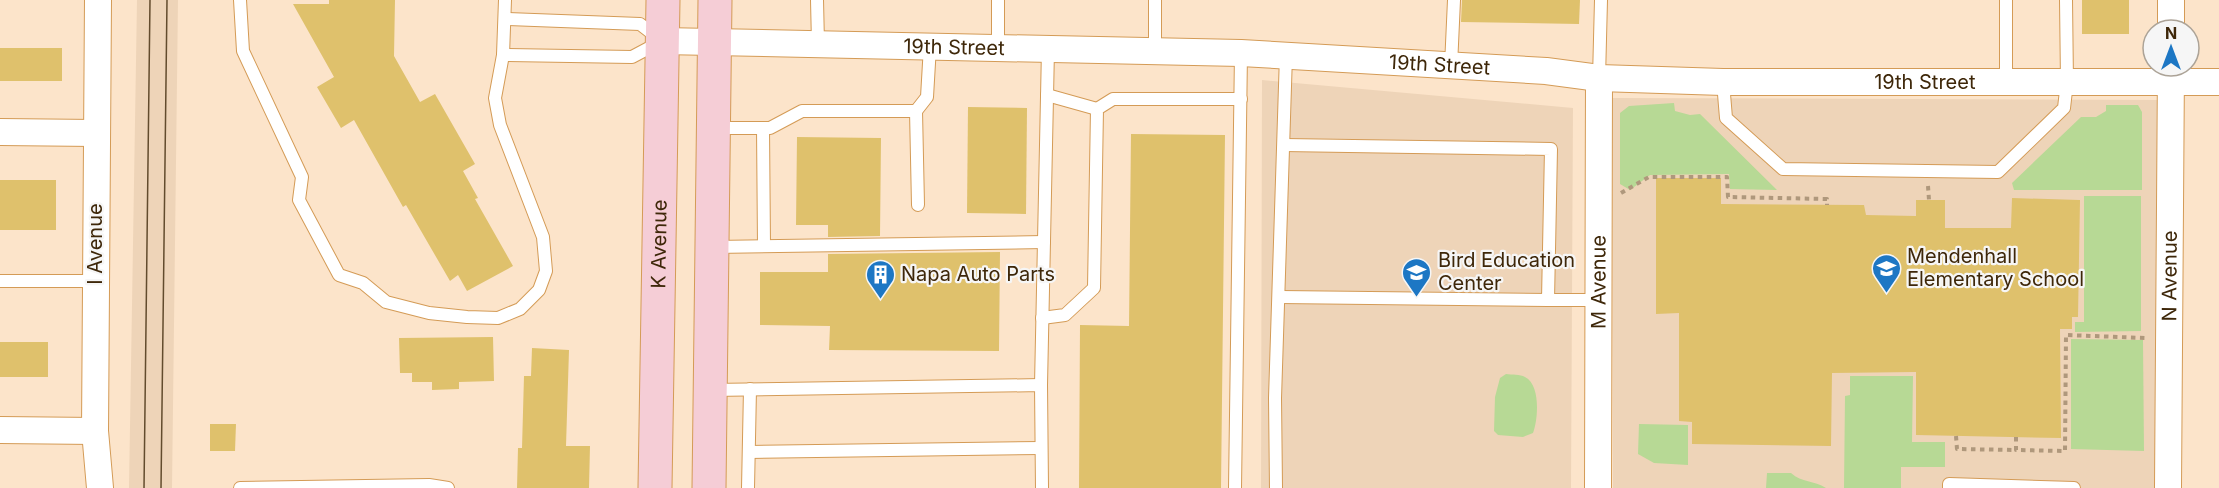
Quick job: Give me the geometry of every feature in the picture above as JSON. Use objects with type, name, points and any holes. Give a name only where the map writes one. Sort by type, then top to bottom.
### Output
[{"type":"main road","name":"K Avenue","points":[[655,488],[663,0]]},
{"type":"main road","points":[[709,488],[715,0]]},
{"type":"street","name":"I Avenue","points":[[98,0],[96,430],[100,488]]},
{"type":"street","points":[[2171,0],[2171,18]]},
{"type":"street","name":"19th Street","points":[[662,41],[715,40],[1241,53],[1546,71],[1599,78],[1723,82],[2067,82],[2141,76]]},
{"type":"street","name":"M Avenue","points":[[1598,488],[1599,78]]},
{"type":"street","name":"N Avenue","points":[[2168,488],[2171,78]]},
{"type":"street","name":"19th Street","points":[[2195,78],[2219,82]]},
{"type":"street","points":[[0,132],[96,133]]},
{"type":"street","points":[[0,430],[96,430]]},
{"type":"lane","points":[[240,0],[243,51],[302,177],[299,200],[339,275],[363,283],[386,302],[429,313],[498,318],[520,309],[539,290],[546,271],[543,237],[500,125],[495,98],[503,55],[505,0]]},
{"type":"lane","points":[[817,0],[818,43]]},
{"type":"lane","points":[[998,0],[998,47]]},
{"type":"lane","points":[[1155,0],[1155,51]]},
{"type":"lane","points":[[1451,66],[1454,0]]},
{"type":"lane","points":[[1599,78],[1601,0]]},
{"type":"lane","points":[[2006,0],[2006,82]]},
{"type":"lane","points":[[1723,82],[1726,118],[1783,169],[1998,172],[2064,108],[2067,82],[2066,0]]},
{"type":"lane","points":[[503,55],[632,57],[662,41],[640,24],[506,19]]},
{"type":"lane","points":[[918,204],[916,111],[927,97],[930,46]]},
{"type":"lane","points":[[1042,488],[1041,385],[1048,48]]},
{"type":"lane","points":[[1235,488],[1241,53]]},
{"type":"lane","points":[[1276,488],[1275,398],[1286,55]]},
{"type":"lane","points":[[1047,95],[1097,109],[1113,99],[1240,99]]},
{"type":"lane","points":[[1042,318],[1065,315],[1094,288],[1097,109]]},
{"type":"lane","points":[[715,128],[770,128],[802,111],[916,111]]},
{"type":"lane","points":[[763,128],[764,246]]},
{"type":"lane","points":[[1284,145],[1551,149],[1548,300]]},
{"type":"lane","points":[[713,247],[1044,242]]},
{"type":"lane","points":[[0,280],[96,281]]},
{"type":"lane","points":[[1280,297],[1598,300]]},
{"type":"lane","points":[[711,390],[1041,385]]},
{"type":"lane","points":[[748,488],[750,389]]},
{"type":"lane","points":[[749,452],[1041,448]]},
{"type":"lane","points":[[1949,488],[1949,484],[2074,488]]},
{"type":"lane","points":[[240,488],[429,485],[448,488]]},
{"type":"path","points":[[1599,206],[1650,177],[1727,177],[1728,197],[1827,199],[1827,205]]},
{"type":"path","points":[[1769,198],[1769,204]]},
{"type":"path","points":[[1956,436],[1957,450],[2065,451],[2066,335],[2170,339]]},
{"type":"path","points":[[2016,437],[2016,450]]},
{"type":"shaded area","points":[[137,0],[178,0],[172,488],[129,488]]},
{"type":"shaded area","name":"Bird Education Center","points":[[1262,80],[1573,108],[1571,488],[1261,488]]},
{"type":"shaded area","name":"Mendenhall Elementary School","points":[[1612,98],[2161,100],[2158,488],[1613,488]]},
{"type":"green space","points":[[1674,103],[1675,111],[1690,115],[1700,114],[1777,190],[1730,189],[1729,174],[1650,175],[1630,190],[1620,184],[1620,113],[1629,106]]},
{"type":"green space","points":[[2106,105],[2138,105],[2142,112],[2142,190],[2014,190],[2012,183],[2081,117],[2096,117],[2106,111]]},
{"type":"green space","points":[[2084,196],[2141,196],[2141,331],[2075,332],[2075,322],[2084,322]]},
{"type":"green space","points":[[2071,339],[2143,340],[2144,451],[2071,449]]},
{"type":"green space","points":[[1506,374],[1525,377],[1534,387],[1537,403],[1536,420],[1533,433],[1523,437],[1498,435],[1494,431],[1495,397],[1500,378]]},
{"type":"green space","points":[[1850,376],[1913,376],[1912,442],[1945,442],[1945,467],[1901,467],[1901,488],[1844,488],[1845,396],[1850,395]]},
{"type":"green space","points":[[1639,424],[1688,425],[1688,465],[1654,463],[1638,454]]},
{"type":"green space","points":[[1767,473],[1791,473],[1826,488],[1766,488]]},
{"type":"building","points":[[329,0],[395,0],[394,56],[420,102],[435,94],[475,164],[463,171],[478,198],[475,199],[513,266],[467,291],[458,275],[450,281],[406,205],[403,207],[354,120],[341,128],[317,87],[334,77],[293,4],[329,4]]},
{"type":"building","points":[[1462,0],[1580,0],[1579,24],[1461,22]]},
{"type":"building","points":[[2082,0],[2129,0],[2129,34],[2082,34]]},
{"type":"building","points":[[0,48],[62,48],[62,81],[0,81]]},
{"type":"building","points":[[968,107],[1027,108],[1026,214],[967,213]]},
{"type":"building","points":[[1131,134],[1225,135],[1221,488],[1079,488],[1080,325],[1129,326]]},
{"type":"building","points":[[797,137],[881,138],[880,236],[828,237],[828,225],[796,225]]},
{"type":"building","points":[[1656,178],[1721,178],[1721,204],[1864,205],[1866,215],[1916,216],[1916,200],[1945,200],[1945,228],[2011,228],[2012,198],[2080,200],[2078,317],[2072,317],[2072,329],[2060,329],[2061,438],[1916,435],[1916,372],[1832,373],[1831,446],[1692,444],[1692,422],[1679,421],[1679,313],[1656,314]]},
{"type":"building","points":[[0,180],[56,180],[56,230],[0,230]]},
{"type":"building","name":"Napa Auto Parts","points":[[1000,252],[999,351],[829,350],[830,326],[760,325],[760,272],[828,272],[828,254]]},
{"type":"building","points":[[493,337],[494,381],[459,382],[459,389],[432,390],[432,382],[412,382],[412,373],[400,373],[399,338]]},
{"type":"building","points":[[0,342],[48,342],[48,377],[0,377]]},
{"type":"building","points":[[532,348],[569,350],[566,446],[590,446],[589,488],[517,488],[518,448],[522,448],[524,376],[531,376]]},
{"type":"building","points":[[210,424],[236,424],[235,451],[210,451]]},
{"type":"tram line","points":[[144,488],[150,0]]},
{"type":"tram line","points":[[161,488],[167,0]]},
{"type":"place","name":"Mendenhall Elementary School","points":[[1886,294]]},
{"type":"place","name":"Bird Education Center","points":[[1417,298]]},
{"type":"place","name":"Napa Auto Parts","points":[[880,300]]}]
